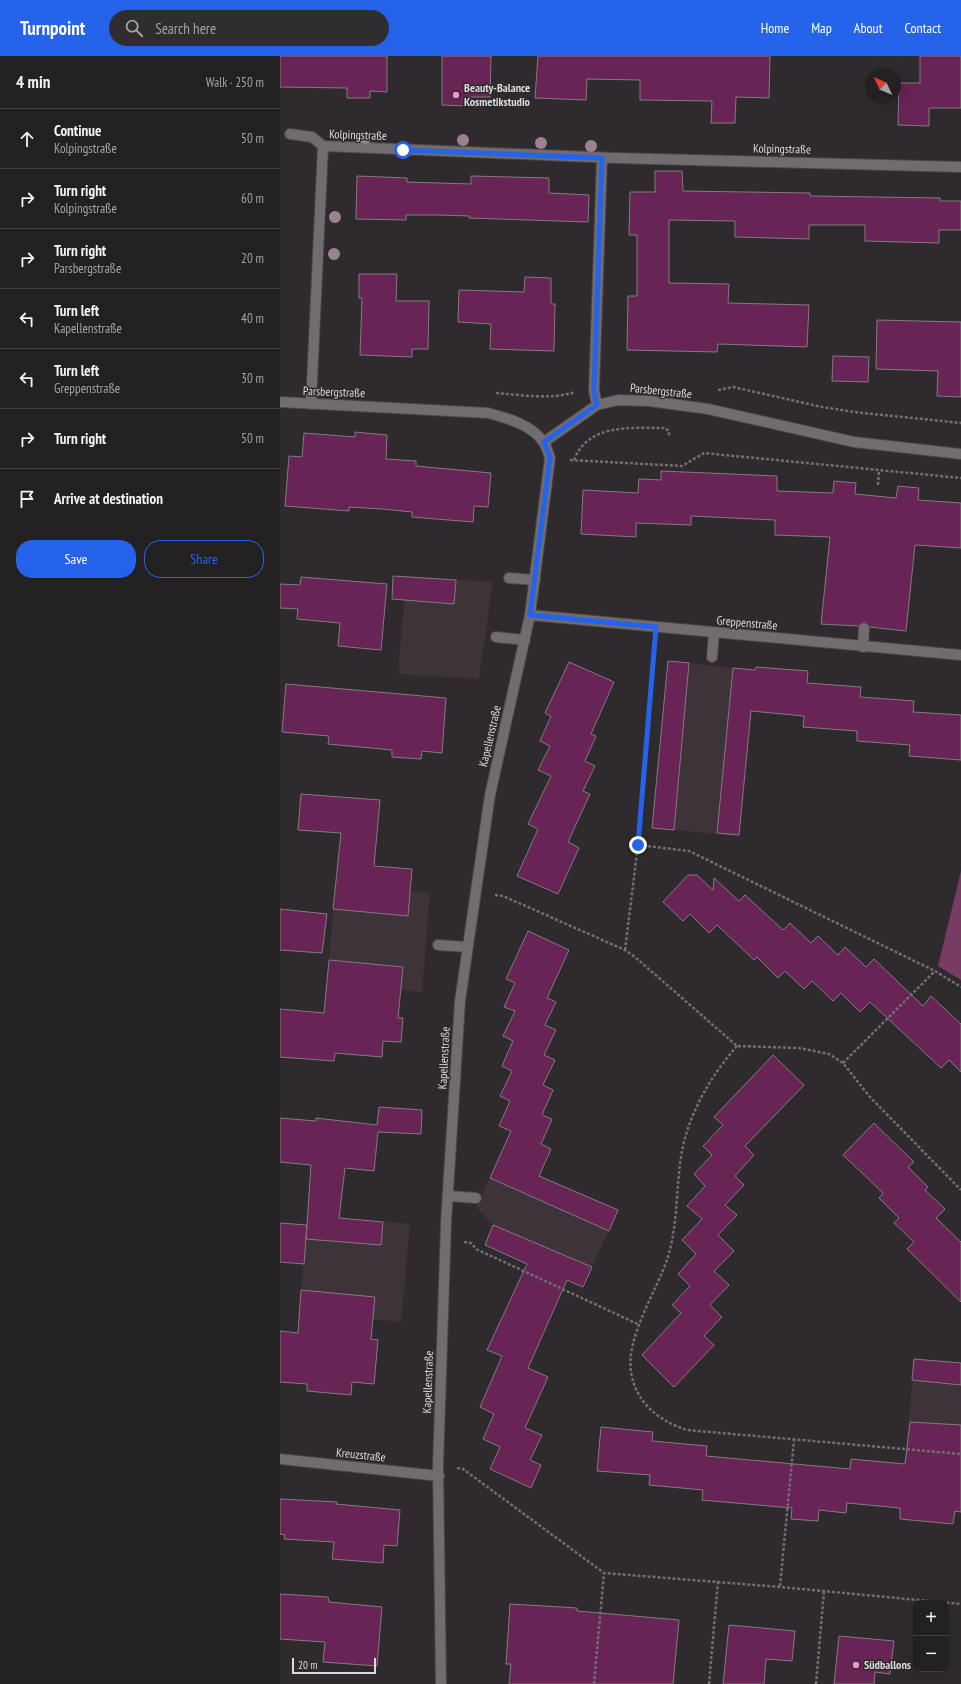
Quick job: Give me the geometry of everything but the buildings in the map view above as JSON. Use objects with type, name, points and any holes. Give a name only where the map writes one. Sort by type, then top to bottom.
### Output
[{"type":"street","points":[[290,134],[312,137],[323,146]]},
{"type":"street","name":"Kolpingstraße","points":[[311,404],[323,146],[602,158],[961,166]]},
{"type":"street","points":[[597,405],[594,391],[602,158]]},
{"type":"street","name":"Parsbergstraße","points":[[280,402],[488,413],[508,419],[529,428],[544,442],[597,405],[618,400],[649,401],[708,409],[854,442],[961,454]]},
{"type":"street","name":"Kapellenstraße","points":[[441,1684],[438,1471],[445,1241],[460,1001],[490,795],[530,615],[550,458],[544,442]]},
{"type":"street","points":[[509,578],[535,580]]},
{"type":"street","name":"Greppenstraße","points":[[530,615],[961,655]]},
{"type":"street","points":[[863,647],[864,628]]},
{"type":"street","points":[[712,657],[714,633]]},
{"type":"street","points":[[496,637],[525,640]]},
{"type":"street","points":[[438,945],[467,947]]},
{"type":"street","points":[[448,1196],[476,1198]]},
{"type":"street","name":"Kreuzstraße","points":[[280,1459],[438,1471]]},
{"type":"path","points":[[574,460],[577,451],[584,442],[596,434],[610,430],[665,428],[669,430],[669,438]]},
{"type":"path","points":[[550,458],[682,466],[704,453],[961,478]]},
{"type":"path","points":[[878,484],[879,470]]},
{"type":"path","points":[[625,950],[638,845],[656,627]]},
{"type":"path","points":[[638,845],[689,851],[935,971],[961,987]]},
{"type":"path","points":[[475,890],[503,896],[625,950],[737,1046],[799,1048],[828,1054],[843,1063],[869,1096],[961,1190]]},
{"type":"path","points":[[843,1063],[935,971]]},
{"type":"path","points":[[737,1046],[719,1066],[704,1092],[693,1116],[680,1162],[676,1213],[667,1260],[640,1325],[630,1358],[633,1381],[643,1401],[660,1418],[672,1425],[687,1430],[961,1454]]},
{"type":"path","points":[[445,1241],[471,1243],[476,1249],[640,1325]]},
{"type":"path","points":[[780,1587],[794,1440]]},
{"type":"path","points":[[438,1471],[463,1469],[604,1573],[718,1581],[961,1604]]},
{"type":"path","points":[[594,1684],[604,1573]]},
{"type":"path","points":[[708,1684],[718,1581]]},
{"type":"path","points":[[816,1684],[824,1591]]},
{"type":"shaded area","points":[[406,576],[493,582],[479,679],[398,674]]},
{"type":"shaded area","points":[[668,661],[754,670],[739,836],[652,828]]},
{"type":"shaded area","points":[[961,871],[961,980],[938,966]]},
{"type":"shaded area","points":[[335,885],[430,893],[422,992],[327,984]]},
{"type":"shaded area","points":[[499,1158],[618,1210],[583,1287],[485,1245],[493,1225],[476,1207]]},
{"type":"shaded area","points":[[308,1215],[410,1224],[401,1322],[299,1313]]},
{"type":"shaded area","points":[[914,1359],[961,1363],[961,1448],[907,1443]]},
{"type":"place","name":"Beauty-Balance Kosmetikstudio","points":[[456,95]]},
{"type":"place","name":"Südballons","points":[[856,1665]]},
{"type":"route","points":[[403,150],[602,158],[594,391],[597,405],[544,442],[550,458],[530,615],[656,627],[638,845]]}]
